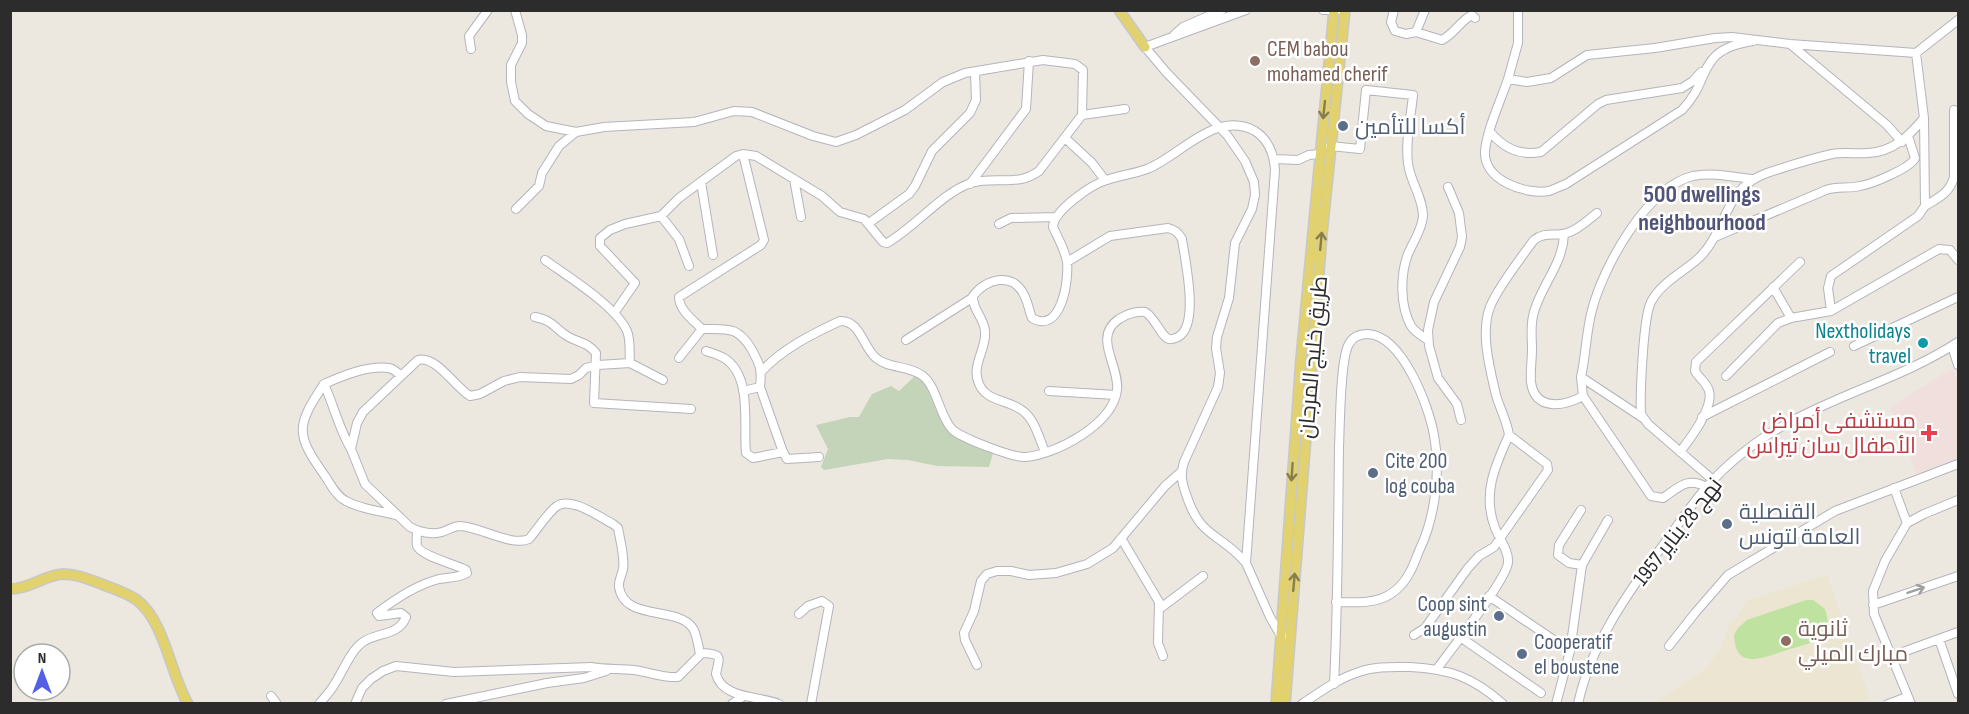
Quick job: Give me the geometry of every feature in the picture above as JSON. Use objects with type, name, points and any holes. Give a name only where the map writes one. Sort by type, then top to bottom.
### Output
[{"type":"main road","points":[[1119,10],[1145,47]]},
{"type":"main road","name":"طريق خليج المرجان","points":[[1276,704],[1285,636],[1330,146],[1345,10]]},
{"type":"main road","name":"طريق خليج المرجان","points":[[1285,704],[1285,636],[1301,359],[1319,154],[1335,11]]},
{"type":"main road","points":[[10,589],[30,585],[50,575],[64,574],[77,575],[129,595],[152,616],[175,678],[188,704]]},
{"type":"street","points":[[471,49],[468,42],[469,36],[488,10]]},
{"type":"street","points":[[515,10],[522,35],[522,43],[511,65],[511,82],[515,100],[528,114],[546,126],[576,132],[604,127],[694,122],[734,111],[752,112],[826,141],[845,140],[904,110],[954,77],[1029,61],[1059,61],[1080,66],[1083,70],[1082,115],[1039,171],[1022,180],[970,184]]},
{"type":"street","points":[[1170,38],[1180,28],[1208,13],[1222,10]]},
{"type":"street","points":[[977,665],[964,633],[974,611],[981,581],[987,574],[997,571],[1029,575],[1056,573],[1087,564],[1113,548],[1165,486],[1182,471],[1217,393],[1220,373],[1216,342],[1229,298],[1234,247],[1238,234],[1249,216],[1255,195],[1254,182],[1249,168],[1234,144],[1145,47],[1246,10]]},
{"type":"street","points":[[1323,10],[1335,11]]},
{"type":"street","points":[[1394,10],[1390,22],[1395,31],[1406,34],[1416,32],[1442,40],[1447,38],[1467,17],[1472,15],[1475,18]]},
{"type":"street","points":[[1416,32],[1425,10]]},
{"type":"street","points":[[1518,10],[1518,43],[1485,149],[1485,158],[1495,174],[1518,189],[1549,191],[1566,184],[1682,110],[1692,100],[1705,69]]},
{"type":"street","points":[[1508,79],[1527,82],[1551,78],[1587,55],[1655,48],[1714,38],[1766,39],[1790,44],[1917,53],[1959,20]]},
{"type":"street","points":[[1490,132],[1502,145],[1519,153],[1541,152],[1598,104],[1606,100],[1682,88],[1693,81],[1722,51],[1744,43],[1766,39]]},
{"type":"street","points":[[1715,237],[1834,187],[1860,186],[1908,166],[1914,158],[1905,139],[1790,44]]},
{"type":"street","points":[[1917,53],[1924,118],[1925,206]]},
{"type":"street","points":[[615,312],[635,283],[600,246],[600,238],[610,230],[625,224],[661,216],[679,198],[729,160],[743,154],[756,156],[822,196],[840,212],[859,216],[869,223],[883,242],[887,243],[939,203],[970,184],[1026,108],[1029,61]]},
{"type":"street","points":[[869,223],[909,194],[932,151],[970,113],[976,100],[975,72]]},
{"type":"street","points":[[1330,146],[1360,149],[1366,90],[1413,95],[1408,163],[1423,213],[1422,223],[1405,261],[1402,282],[1411,325],[1428,340]]},
{"type":"street","points":[[1082,115],[1125,109]]},
{"type":"street","points":[[1831,311],[1828,288],[1831,276],[1918,216],[1925,206],[1949,190],[1953,184],[1954,110]]},
{"type":"street","points":[[1643,418],[1641,395],[1646,330],[1651,303],[1657,293],[1692,266],[1715,237],[1734,196],[1752,179],[1766,173],[1833,154],[1885,151],[1905,139],[1924,118]]},
{"type":"street","points":[[906,340],[972,298],[976,291],[984,285],[999,279],[1005,279],[1021,289],[1032,318],[1043,322],[1049,321],[1059,309],[1065,285],[1067,262],[1053,227],[1056,217],[1084,193],[1105,180],[1145,170],[1207,132],[1240,126],[1257,133],[1265,140],[1275,159],[1275,170],[1246,563]]},
{"type":"street","points":[[516,210],[539,186],[542,172],[559,146],[576,132]]},
{"type":"street","points":[[1065,138],[1092,162],[1105,180]]},
{"type":"street","points":[[743,154],[764,240],[761,245],[679,297],[679,303],[702,329],[738,332],[745,338],[759,362],[760,387],[787,459],[819,458]]},
{"type":"street","points":[[1275,159],[1298,160],[1309,154],[1319,154]]},
{"type":"street","points":[[1706,488],[1699,483],[1691,482],[1680,486],[1663,498],[1651,496],[1583,396],[1581,377],[1586,359],[1588,327],[1595,300],[1625,236],[1636,220],[1666,191],[1685,178],[1707,175],[1752,179]]},
{"type":"street","points":[[794,179],[801,217]]},
{"type":"street","points":[[701,182],[713,255]]},
{"type":"street","points":[[1448,187],[1458,213],[1462,237],[1460,247],[1429,316],[1428,340],[1438,378],[1457,404],[1461,420]]},
{"type":"street","points":[[1437,669],[1490,596],[1508,564],[1508,556],[1492,519],[1489,493],[1493,472],[1509,435],[1490,365],[1487,332],[1491,306],[1534,240],[1545,234],[1571,232],[1597,213]]},
{"type":"street","points":[[661,216],[679,239],[688,266]]},
{"type":"street","points":[[999,224],[1011,218],[1056,217]]},
{"type":"street","points":[[761,372],[770,362],[805,339],[840,321],[851,322],[876,358],[884,363],[908,368],[924,377],[945,419],[956,432],[1017,457],[1045,452],[1082,435],[1100,422],[1108,412],[1116,395],[1117,377],[1107,347],[1110,328],[1130,313],[1145,312],[1151,315],[1165,336],[1175,339],[1181,335],[1186,326],[1190,296],[1182,239],[1179,233],[1168,228],[1120,233],[1100,241],[1067,262]]},
{"type":"street","points":[[1564,234],[1562,252],[1534,312],[1532,383],[1534,392],[1539,398],[1554,405],[1570,403],[1583,396]]},
{"type":"street","points":[[1726,376],[1774,326],[1791,318],[1831,311],[1939,249],[1950,250],[1959,260]]},
{"type":"street","points":[[545,260],[615,312],[627,330],[630,363]]},
{"type":"street","points":[[1680,452],[1697,429],[1710,399],[1710,392],[1696,374],[1696,362],[1800,262]]},
{"type":"street","points":[[1773,287],[1791,318]]},
{"type":"street","points":[[1854,346],[1959,297]]},
{"type":"street","points":[[972,298],[985,329],[976,373],[981,388],[990,396],[1025,412],[1031,419],[1045,452]]},
{"type":"street","points":[[535,317],[549,320],[568,337],[589,345],[596,353],[593,401],[596,404],[691,409]]},
{"type":"street","points":[[679,358],[702,329]]},
{"type":"street","points":[[1334,684],[1336,602],[1340,438],[1344,358],[1348,344],[1353,338],[1359,335],[1374,335],[1397,352],[1428,410],[1436,453],[1433,507],[1425,539],[1411,571],[1402,584],[1379,601],[1336,602]]},
{"type":"street","points":[[1955,344],[1959,365]]},
{"type":"street","name":"نهج 28 يناير 1957","points":[[1578,704],[1592,660],[1606,630],[1642,574],[1713,480],[1756,443],[1789,422],[1887,380],[1955,344]]},
{"type":"street","points":[[706,351],[724,358],[735,369],[743,391],[746,453],[753,458],[783,452]]},
{"type":"street","points":[[1702,417],[1830,352]]},
{"type":"street","points":[[351,449],[357,423],[363,412],[418,360],[427,359],[466,394],[476,395],[504,381],[520,377],[571,379],[586,368],[630,363],[663,380]]},
{"type":"street","points":[[398,515],[366,508],[345,501],[339,496],[315,463],[305,443],[302,428],[306,411],[324,384],[340,376],[372,369],[389,368],[396,370],[401,376]]},
{"type":"street","points":[[1581,377],[1643,418],[1713,480]]},
{"type":"street","points":[[324,384],[335,410],[340,430],[351,449],[365,484],[417,531],[438,533],[458,526],[480,529],[523,542],[558,505],[567,503],[578,506],[618,528],[623,569],[619,587],[623,597],[640,611],[684,621],[693,628],[700,654]]},
{"type":"street","points":[[743,391],[760,387]]},
{"type":"street","points":[[1050,391],[1116,395]]},
{"type":"street","points":[[1414,635],[1425,628],[1468,568],[1479,556],[1494,547],[1548,468],[1547,464],[1509,435]]},
{"type":"street","points":[[1669,646],[1707,597],[1728,575],[1825,516],[1959,464]]},
{"type":"street","points":[[1182,471],[1183,485],[1195,518],[1208,533],[1246,563],[1270,617],[1285,636]]},
{"type":"street","points":[[1894,488],[1907,523]]},
{"type":"street","points":[[1888,704],[1909,700],[1874,614],[1873,591],[1895,542],[1907,523],[1924,513],[1959,500]]},
{"type":"street","points":[[1581,510],[1559,545],[1558,555],[1569,563],[1582,565]]},
{"type":"street","points":[[1556,704],[1570,651],[1582,565],[1608,520]]},
{"type":"street","points":[[319,704],[333,688],[357,646],[365,640],[396,630],[406,617],[401,613],[380,616],[377,613],[403,594],[438,579],[458,577],[467,573],[458,565],[421,552],[416,544],[417,531]]},
{"type":"street","points":[[1121,538],[1162,607],[1203,576]]},
{"type":"street","points":[[1873,605],[1959,576]]},
{"type":"street","points":[[1490,596],[1570,651]]},
{"type":"street","points":[[799,615],[815,602],[822,600],[830,606],[811,704]]},
{"type":"street","points":[[1159,602],[1158,643],[1163,656]]},
{"type":"street","points":[[1892,656],[1959,632]]},
{"type":"street","points":[[1460,637],[1541,693]]},
{"type":"street","points":[[1939,639],[1959,693]]},
{"type":"street","points":[[355,704],[362,688],[370,679],[383,670],[396,666],[454,672],[591,667],[607,670],[633,670],[665,678],[678,677],[700,654],[717,655],[720,665],[716,674],[719,683],[744,696],[779,704]]},
{"type":"street","points":[[1302,704],[1358,672],[1394,667],[1437,669],[1459,674],[1481,685],[1503,704]]},
{"type":"street","points":[[446,704],[547,683],[584,678],[607,670]]},
{"type":"street","points":[[732,704],[744,696]]},
{"type":"shaded area","name":"مستشفى أمراض الأطفال سان تيراس","points":[[1953,368],[1958,383],[1958,458],[1917,474],[1890,407]]},
{"type":"shaded area","name":"ثانوية مبارك الميلي","points":[[1827,575],[1870,699],[1858,704],[1652,704],[1704,670],[1719,651],[1730,623],[1739,614],[1746,601]]},
{"type":"green space","points":[[916,375],[927,388],[944,426],[954,436],[993,453],[989,467],[937,466],[908,460],[888,459],[824,470],[821,467],[828,449],[816,425],[859,417],[872,394],[891,386],[899,391]]},
{"type":"green space","points":[[1806,600],[1813,600],[1825,609],[1828,623],[1822,636],[1808,644],[1761,658],[1745,658],[1740,654],[1734,635],[1747,620]]},
{"type":"place","name":"CEM babou mohamed cherif","points":[[1255,61]]},
{"type":"place","name":"أكسا للتأمين","points":[[1343,126]]},
{"type":"place","name":"Nextholidays travel","points":[[1923,343]]},
{"type":"place","name":"مستشفى أمراض الأطفال سان تيراس","points":[[1929,433]]},
{"type":"place","name":"Cite 200 log couba","points":[[1373,473]]},
{"type":"place","name":"القنصلية العامة لتونس","points":[[1727,524]]},
{"type":"place","name":"Coop sint augustin","points":[[1499,616]]},
{"type":"place","name":"ثانوية مبارك الميلي","points":[[1786,641]]},
{"type":"place","name":"Cooperatif el boustene","points":[[1522,654]]},
{"type":"district","name":"500 dwellings neighbourhood","points":[[1702,208]]}]
